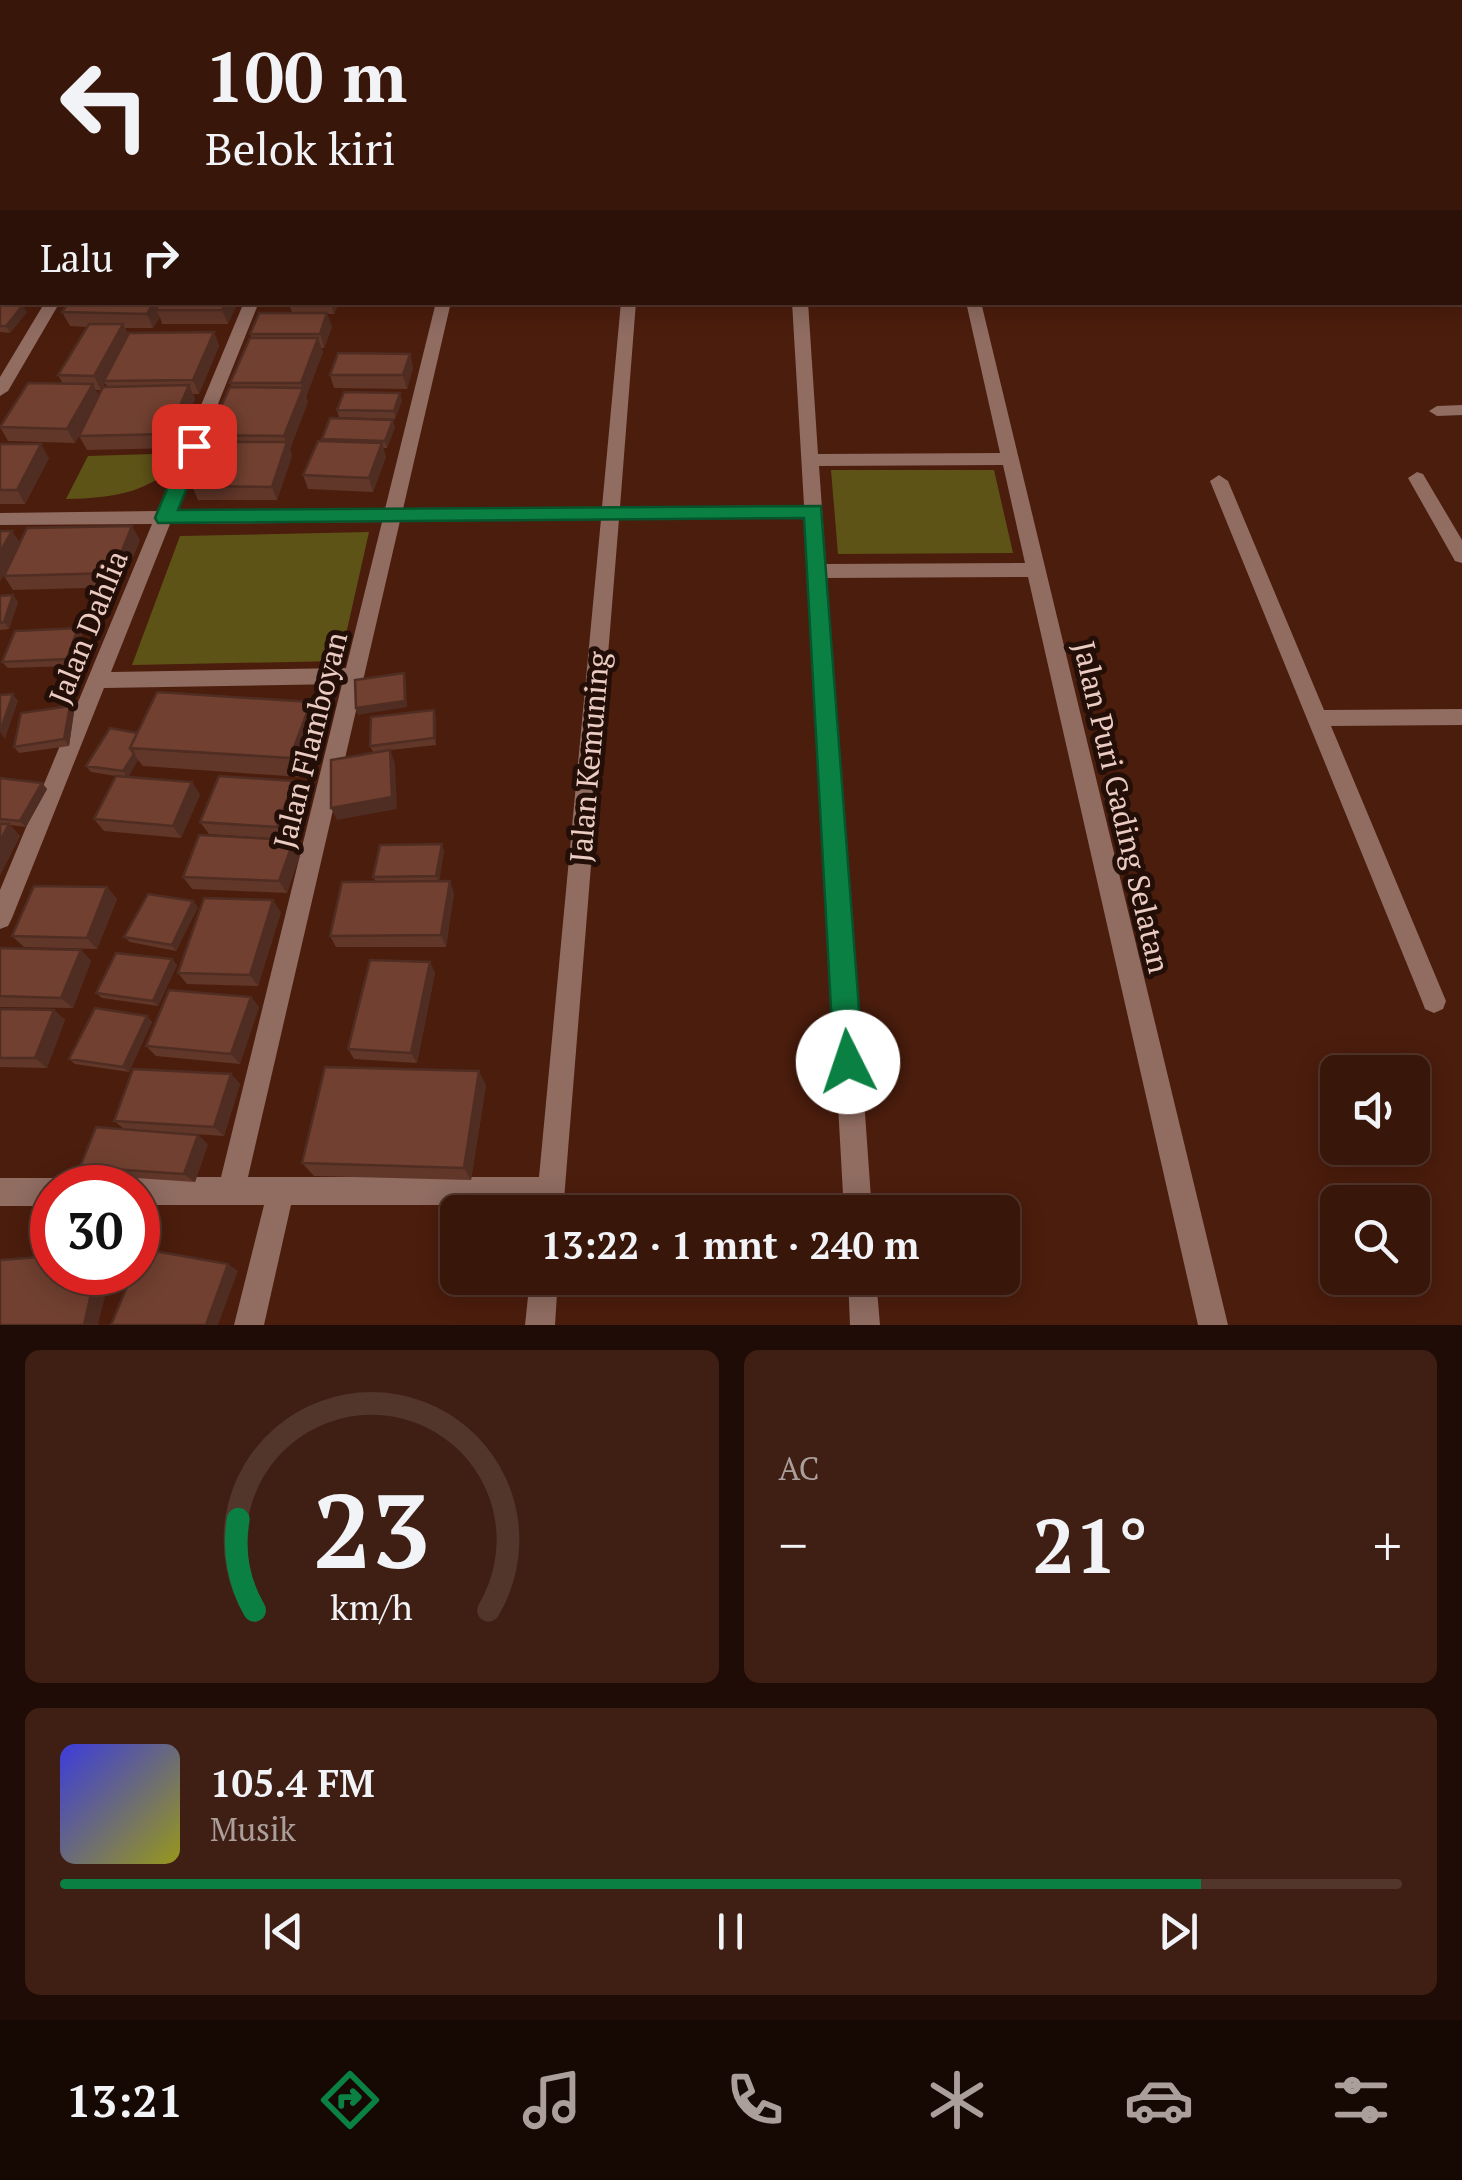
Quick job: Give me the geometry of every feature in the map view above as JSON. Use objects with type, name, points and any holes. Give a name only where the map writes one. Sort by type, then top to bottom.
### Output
[{"type":"street","points":[[0,391],[51,305]]},
{"type":"street","name":"Jalan Dahlia","points":[[0,918],[251,305]]},
{"type":"street","name":"Jalan Flamboyan","points":[[230,1191],[443,305]]},
{"type":"street","name":"Jalan Kemuning","points":[[551,1195],[629,305]]},
{"type":"street","points":[[800,305],[857,1195]]},
{"type":"street","name":"Jalan Puri Gading Selatan","points":[[974,305],[1213,1325]]},
{"type":"street","points":[[1437,411],[1462,410]]},
{"type":"street","points":[[810,460],[1010,459]]},
{"type":"street","points":[[1417,478],[1462,556]]},
{"type":"street","points":[[1219,481],[1434,1001]]},
{"type":"street","points":[[0,519],[814,511]]},
{"type":"street","points":[[817,571],[1036,570]]},
{"type":"street","points":[[100,680],[356,676]]},
{"type":"street","points":[[1317,718],[1462,717]]},
{"type":"street","points":[[160,1191],[440,1198]]},
{"type":"street","points":[[249,1325],[281,1191]]},
{"type":"street","points":[[0,1192],[30,1192]]},
{"type":"street","points":[[540,1325],[543,1295]]},
{"type":"street","points":[[863,1295],[865,1325]]},
{"type":"shaded area","points":[[185,453],[161,477],[132,491],[66,499],[88,456]]},
{"type":"shaded area","points":[[831,470],[994,470],[1013,553],[838,554]]},
{"type":"shaded area","points":[[369,532],[340,661],[132,665],[180,536]]},
{"type":"building","points":[[0,305],[23,305],[6,326],[0,326]]},
{"type":"building","points":[[67,305],[152,305],[147,314],[62,312]]},
{"type":"building","points":[[158,305],[224,305],[222,310],[156,310]]},
{"type":"building","points":[[259,313],[327,313],[320,334],[250,334]]},
{"type":"building","points":[[89,324],[123,324],[94,376],[58,375]]},
{"type":"building","points":[[214,332],[193,380],[104,381],[129,333]]},
{"type":"building","points":[[250,338],[318,338],[301,383],[230,383]]},
{"type":"building","points":[[338,353],[410,354],[403,375],[330,375]]},
{"type":"building","points":[[28,383],[93,384],[67,429],[0,427]]},
{"type":"building","points":[[189,385],[168,434],[79,436],[103,387]]},
{"type":"building","points":[[230,387],[303,388],[284,436],[208,435]]},
{"type":"building","points":[[344,392],[400,393],[394,411],[337,410]]},
{"type":"building","points":[[330,418],[393,420],[385,441],[322,439]]},
{"type":"building","points":[[318,441],[382,443],[369,478],[303,475]]},
{"type":"building","points":[[211,442],[287,442],[272,487],[192,486]]},
{"type":"building","points":[[0,444],[41,444],[17,490],[0,490]]},
{"type":"building","points":[[132,526],[113,573],[4,576],[27,528]]},
{"type":"building","points":[[0,531],[12,531],[0,552]]},
{"type":"building","points":[[13,595],[4,622],[0,623],[0,596]]},
{"type":"building","points":[[78,628],[67,659],[2,662],[15,631]]},
{"type":"building","points":[[404,673],[405,701],[356,708],[355,680]]},
{"type":"building","points":[[157,692],[311,702],[290,758],[130,748]]},
{"type":"building","points":[[13,694],[0,732],[0,695]]},
{"type":"building","points":[[70,706],[64,739],[14,747],[21,713]]},
{"type":"building","points":[[434,710],[434,738],[370,746],[371,717]]},
{"type":"building","points":[[110,728],[137,733],[130,748],[134,754],[123,771],[86,766]]},
{"type":"building","points":[[390,750],[392,797],[331,808],[331,760]]},
{"type":"building","points":[[116,776],[192,782],[173,826],[94,819]]},
{"type":"building","points":[[219,776],[294,781],[277,827],[200,822]]},
{"type":"building","points":[[0,778],[42,783],[20,821],[0,819]]},
{"type":"building","points":[[0,824],[9,824],[0,841]]},
{"type":"building","points":[[199,835],[294,840],[279,881],[183,877]]},
{"type":"building","points":[[442,844],[436,876],[373,877],[380,845]]},
{"type":"building","points":[[450,881],[441,935],[330,936],[342,882]]},
{"type":"building","points":[[34,886],[107,887],[87,938],[12,936]]},
{"type":"building","points":[[148,894],[193,901],[172,945],[124,937]]},
{"type":"building","points":[[204,898],[273,900],[250,975],[178,973]]},
{"type":"building","points":[[0,948],[81,950],[61,998],[0,996]]},
{"type":"building","points":[[116,953],[172,959],[153,1001],[96,993]]},
{"type":"building","points":[[370,960],[430,962],[411,1053],[348,1049]]},
{"type":"building","points":[[169,990],[251,997],[231,1054],[146,1046]]},
{"type":"building","points":[[95,1008],[147,1016],[123,1067],[69,1059]]},
{"type":"building","points":[[0,1009],[54,1010],[35,1058],[0,1058]]},
{"type":"building","points":[[325,1067],[479,1071],[464,1168],[302,1163]]},
{"type":"building","points":[[133,1069],[231,1074],[214,1127],[114,1121]]},
{"type":"building","points":[[96,1127],[198,1135],[184,1174],[160,1172],[160,1165],[81,1165]]},
{"type":"building","points":[[160,1252],[228,1264],[206,1325],[111,1325],[123,1295],[160,1295]]},
{"type":"building","points":[[30,1258],[30,1295],[91,1295],[84,1325],[0,1325],[0,1260]]},
{"type":"route","points":[[194,446],[165,518],[814,511],[848,1062]]}]
